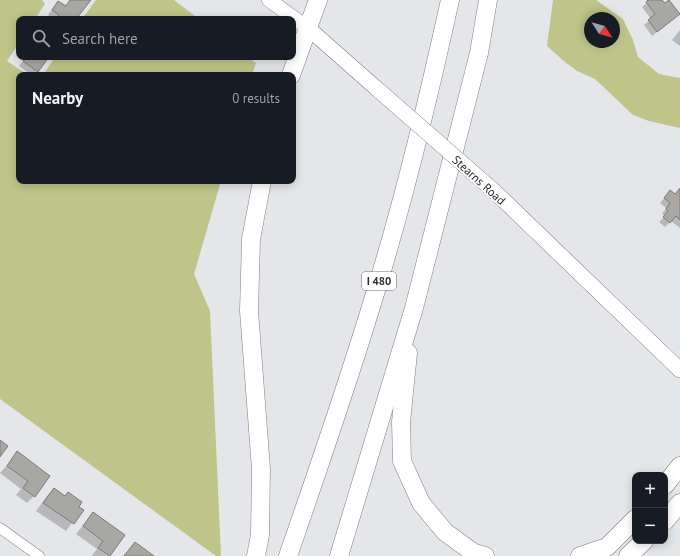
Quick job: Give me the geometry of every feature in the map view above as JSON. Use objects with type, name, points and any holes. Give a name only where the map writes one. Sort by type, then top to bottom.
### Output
[{"type":"highway","points":[[292,72],[318,0]]},
{"type":"highway","name":"I 480","points":[[288,556],[330,436],[377,286],[410,168],[450,0]]},
{"type":"highway","points":[[339,556],[414,308],[479,52],[488,0]]},
{"type":"highway","points":[[256,556],[260,535],[261,469],[249,310],[251,239],[261,184]]},
{"type":"highway","points":[[414,308],[401,422],[402,461],[421,503],[445,532],[474,553],[485,556]]},
{"type":"highway","points":[[668,481],[680,466]]},
{"type":"highway","points":[[668,517],[680,503]]},
{"type":"highway","points":[[580,556],[607,547],[632,522]]},
{"type":"highway","points":[[628,556],[641,544]]},
{"type":"main road","name":"Stearns Road","points":[[269,0],[291,16]]},
{"type":"main road","name":"Stearns Road","points":[[296,19],[308,28],[494,191],[680,370]]},
{"type":"street","points":[[0,528],[38,556]]},
{"type":"green space","points":[[0,0],[42,0],[45,4],[37,16],[16,16],[16,48],[7,61],[24,72],[16,72],[16,184],[220,184],[194,274],[210,311],[221,556],[216,556],[0,399]]},
{"type":"green space","points":[[96,0],[174,0],[195,16],[84,16]]},
{"type":"green space","points":[[553,0],[596,0],[613,12],[584,12],[584,48],[620,48],[620,17],[623,19],[633,40],[638,57],[659,74],[680,78],[680,128],[649,121],[633,115],[595,79],[577,71],[547,46]]},
{"type":"green space","points":[[53,60],[252,60],[256,63],[253,72],[45,72]]},
{"type":"building","points":[[70,0],[91,0],[78,16],[58,16],[59,15],[52,10],[58,1],[66,6]]},
{"type":"building","points":[[648,0],[662,0],[665,3],[669,0],[680,14],[657,32],[648,20],[655,14],[646,2]]},
{"type":"building","points":[[24,60],[47,60],[38,72],[23,61]]},
{"type":"building","points":[[680,188],[680,220],[676,216],[670,223],[663,217],[668,211],[666,209],[670,203],[664,198],[670,190],[675,194]]},
{"type":"building","points":[[0,440],[8,446],[0,457]]},
{"type":"building","points":[[17,451],[50,476],[35,497],[23,488],[28,481],[7,466]]},
{"type":"building","points":[[54,488],[65,496],[68,492],[82,502],[79,507],[84,510],[74,524],[43,503]]},
{"type":"building","points":[[93,512],[125,535],[110,556],[98,548],[103,541],[83,526]]},
{"type":"building","points":[[135,542],[154,556],[124,556]]}]
